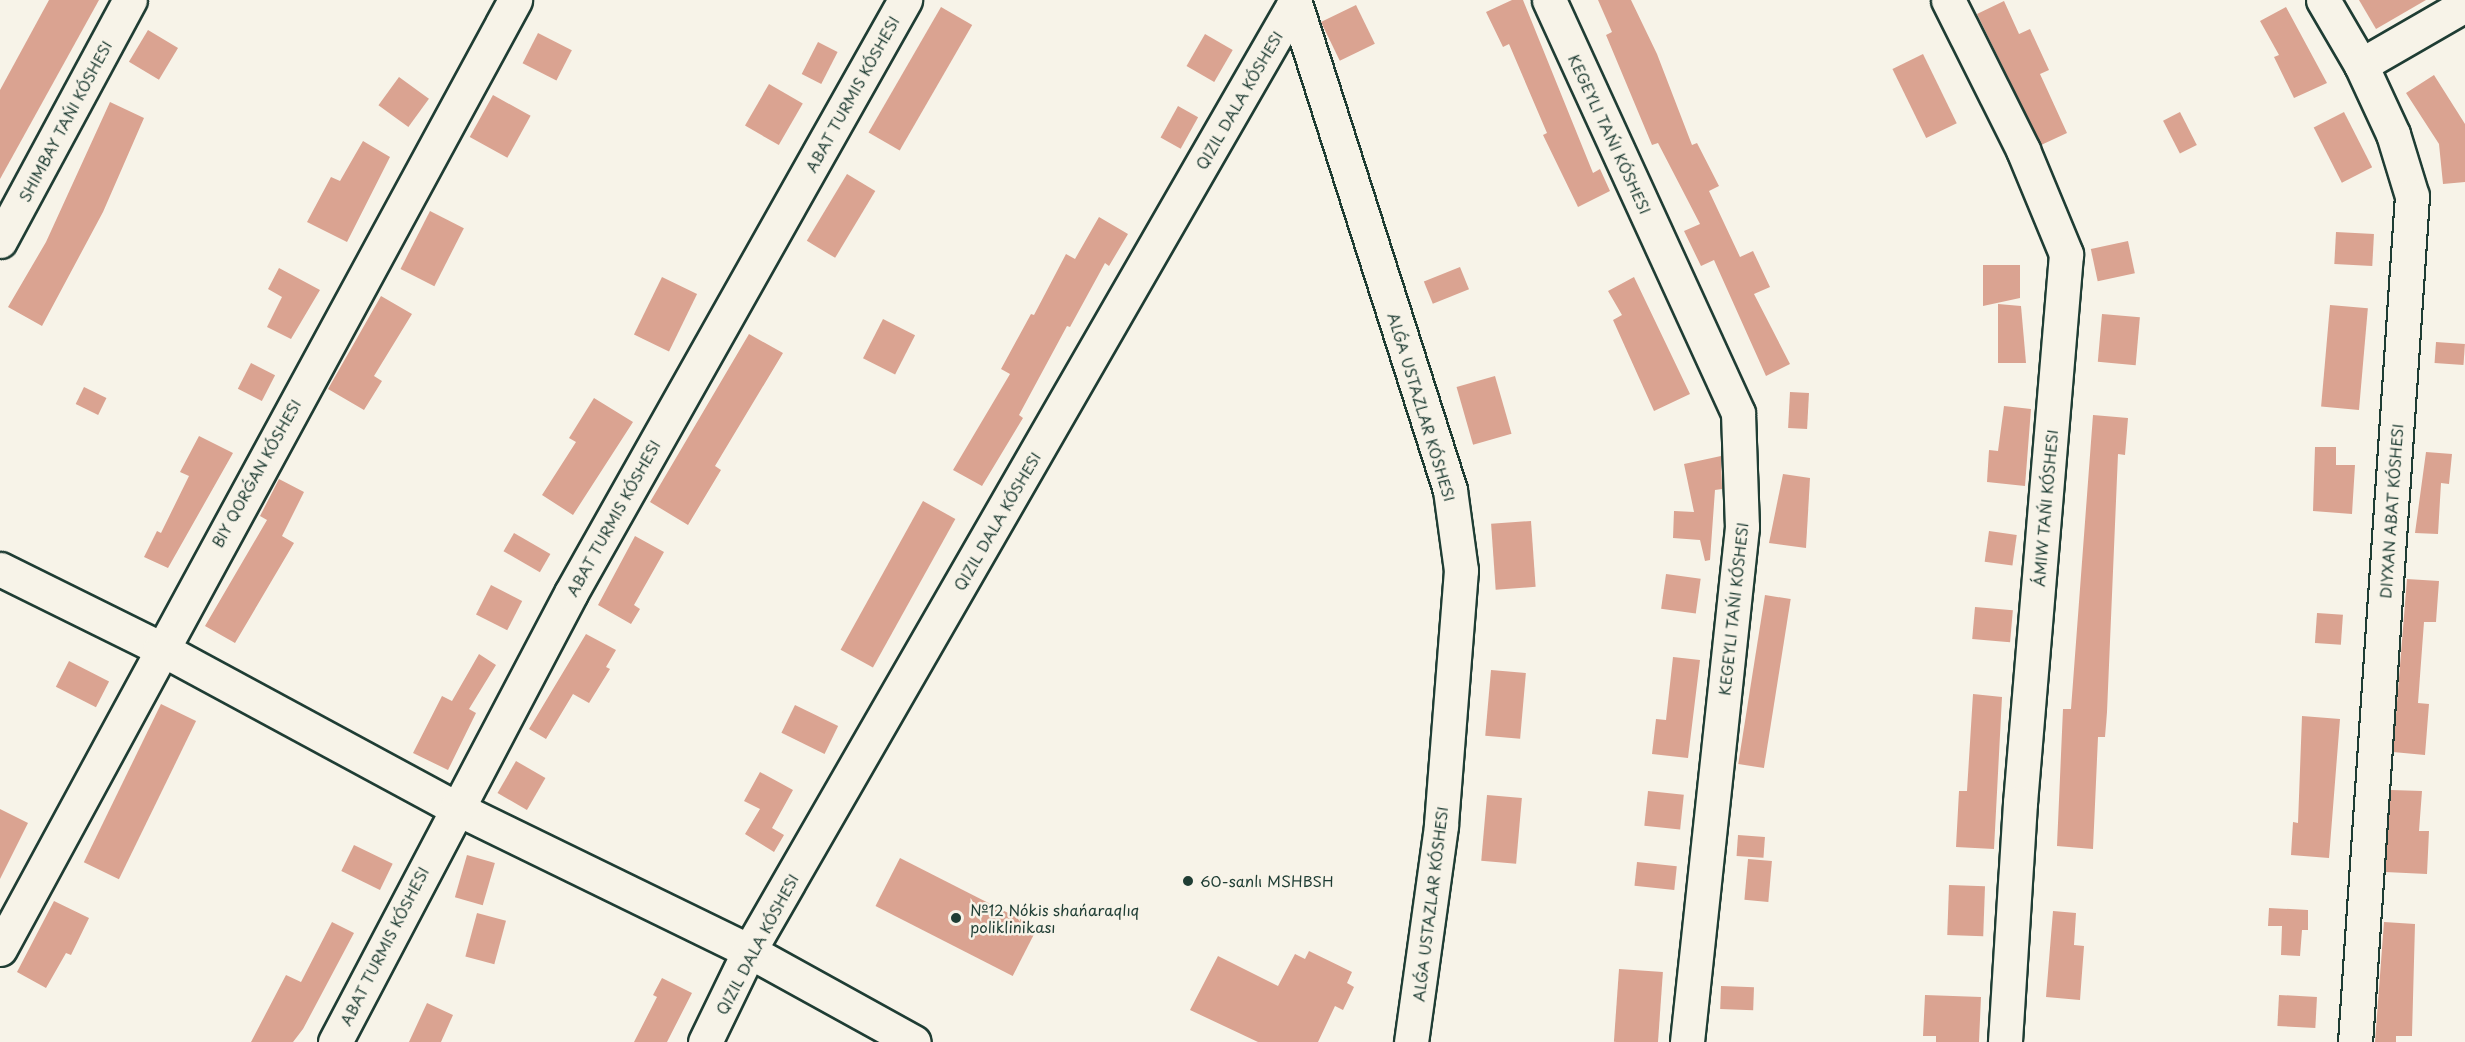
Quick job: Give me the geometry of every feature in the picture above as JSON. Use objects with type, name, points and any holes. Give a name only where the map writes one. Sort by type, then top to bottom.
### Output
[{"type":"street","points":[[0,241],[130,0]]},
{"type":"street","name":"BIY QORǴAN KÓSHESI","points":[[0,949],[160,648],[515,0]]},
{"type":"street","points":[[335,1042],[571,593],[904,0]]},
{"type":"street","points":[[1549,0],[1738,413],[1742,527],[1687,1042]]},
{"type":"street","points":[[1948,0],[2023,150],[2066,254],[2021,791],[2005,1042]]},
{"type":"street","name":"DIYXAN ABAT KÓSHESI","points":[[2323,0],[2361,65],[2393,134],[2412,196],[2355,1042]]},
{"type":"street","points":[[705,1042],[749,951],[1294,2]]},
{"type":"street","name":"ALǴA USTAZLAR KÓSHESI","points":[[1294,2],[1450,490],[1461,570],[1441,826],[1412,1042]]},
{"type":"street","points":[[2361,65],[2465,5]]},
{"type":"street","points":[[0,569],[160,648],[456,808],[749,951],[915,1042]]},
{"type":"building","points":[[49,0],[99,0],[0,179],[0,90]]},
{"type":"building","points":[[1512,0],[1523,0],[1593,173],[1600,169],[1610,191],[1578,207],[1543,135],[1547,133],[1509,44],[1503,47],[1486,12]]},
{"type":"building","points":[[1598,0],[1631,0],[1657,54],[1692,145],[1697,143],[1719,186],[1709,191],[1740,257],[1753,251],[1770,287],[1754,294],[1790,364],[1766,376],[1714,260],[1701,266],[1684,231],[1700,224],[1658,143],[1652,145],[1606,35],[1612,32]]},
{"type":"building","points":[[2359,0],[2426,0],[2376,29]]},
{"type":"building","points":[[2004,1],[2019,34],[2030,29],[2049,70],[2040,74],[2067,133],[2041,145],[1977,14]]},
{"type":"building","points":[[1356,5],[1375,44],[1340,61],[1321,22]]},
{"type":"building","points":[[941,7],[972,25],[900,151],[868,133]]},
{"type":"building","points":[[2286,7],[2327,83],[2294,98],[2274,57],[2279,55],[2260,21]]},
{"type":"building","points":[[148,30],[178,48],[159,80],[129,62]]},
{"type":"building","points":[[538,33],[572,50],[556,81],[523,63]]},
{"type":"building","points":[[1205,34],[1233,50],[1214,82],[1186,66]]},
{"type":"building","points":[[818,42],[838,52],[821,84],[802,74]]},
{"type":"building","points":[[1923,54],[1957,123],[1926,138],[1892,69]]},
{"type":"building","points":[[2434,75],[2465,124],[2465,182],[2443,184],[2439,144],[2406,93]]},
{"type":"building","points":[[399,77],[429,99],[408,127],[378,105]]},
{"type":"building","points":[[769,84],[803,104],[779,145],[745,126]]},
{"type":"building","points":[[493,95],[531,116],[507,158],[470,137]]},
{"type":"building","points":[[110,102],[144,118],[103,212],[42,326],[8,307],[46,242]]},
{"type":"building","points":[[1178,106],[1198,117],[1181,149],[1161,137]]},
{"type":"building","points":[[2180,112],[2197,145],[2180,154],[2163,121]]},
{"type":"building","points":[[2344,112],[2372,167],[2342,183],[2314,127]]},
{"type":"building","points":[[363,141],[390,157],[347,242],[307,222],[331,177],[340,181]]},
{"type":"building","points":[[847,174],[875,191],[835,258],[807,241]]},
{"type":"building","points":[[430,211],[464,228],[434,286],[400,269]]},
{"type":"building","points":[[1099,217],[1128,234],[1109,266],[1105,263],[1070,327],[1067,326],[1019,415],[1023,418],[982,486],[953,470],[1010,374],[1001,369],[1031,314],[1034,315],[1066,254],[1075,259]]},
{"type":"building","points":[[2336,232],[2374,234],[2372,266],[2334,264]]},
{"type":"building","points":[[2128,241],[2135,273],[2098,281],[2091,249]]},
{"type":"building","points":[[1983,265],[2020,265],[2020,298],[1983,306]]},
{"type":"building","points":[[1460,267],[1469,289],[1433,304],[1424,282]]},
{"type":"building","points":[[279,268],[320,290],[291,339],[267,327],[282,297],[268,289]]},
{"type":"building","points":[[662,277],[697,294],[669,352],[634,335]]},
{"type":"building","points":[[1634,277],[1690,394],[1654,411],[1613,320],[1622,315],[1608,291]]},
{"type":"building","points":[[381,296],[412,314],[374,376],[382,381],[364,410],[328,389]]},
{"type":"building","points":[[1998,304],[2021,306],[2026,363],[1998,363]]},
{"type":"building","points":[[2330,305],[2368,308],[2359,410],[2321,407]]},
{"type":"building","points":[[2102,314],[2140,317],[2136,365],[2098,362]]},
{"type":"building","points":[[883,319],[915,335],[895,375],[863,358]]},
{"type":"building","points":[[749,334],[783,353],[715,466],[721,470],[688,525],[650,502]]},
{"type":"building","points":[[2436,342],[2465,344],[2463,365],[2435,363]]},
{"type":"building","points":[[251,363],[275,375],[262,401],[238,389]]},
{"type":"building","points":[[1495,376],[1512,434],[1473,445],[1457,387]]},
{"type":"building","points":[[84,387],[106,398],[98,415],[76,404]]},
{"type":"building","points":[[1790,392],[1809,393],[1807,429],[1788,428]]},
{"type":"building","points":[[594,398],[633,422],[573,515],[542,495],[576,442],[569,438]]},
{"type":"building","points":[[2004,406],[2031,409],[2025,486],[1987,482],[1989,450],[1998,451]]},
{"type":"building","points":[[2093,415],[2128,418],[2125,455],[2118,454],[2107,712],[2105,737],[2098,737],[2093,849],[2057,846],[2063,709],[2071,709]]},
{"type":"building","points":[[199,436],[233,453],[168,568],[144,557],[157,531],[161,533],[189,476],[180,472]]},
{"type":"building","points":[[2315,447],[2336,447],[2336,465],[2355,465],[2352,514],[2313,511]]},
{"type":"building","points":[[2426,452],[2452,454],[2449,484],[2441,483],[2438,534],[2415,533]]},
{"type":"building","points":[[1721,456],[1722,489],[1715,490],[1710,560],[1705,561],[1700,540],[1673,538],[1674,511],[1694,512],[1684,464]]},
{"type":"building","points":[[1783,474],[1810,478],[1806,548],[1769,543]]},
{"type":"building","points":[[279,479],[304,492],[282,536],[294,543],[235,643],[205,626],[267,520],[260,516]]},
{"type":"building","points":[[923,501],[955,519],[873,668],[841,650]]},
{"type":"building","points":[[1531,521],[1536,587],[1496,590],[1491,524]]},
{"type":"building","points":[[1989,531],[2017,535],[2012,566],[1985,562]]},
{"type":"building","points":[[514,533],[550,554],[540,572],[504,551]]},
{"type":"building","points":[[635,536],[664,552],[634,605],[640,609],[631,624],[598,605]]},
{"type":"building","points":[[1666,574],[1701,579],[1696,614],[1661,609]]},
{"type":"building","points":[[2407,579],[2439,581],[2436,622],[2424,622],[2418,703],[2429,704],[2425,755],[2393,752]]},
{"type":"building","points":[[491,585],[522,601],[507,630],[476,614]]},
{"type":"building","points":[[1765,595],[1791,599],[1764,768],[1738,764]]},
{"type":"building","points":[[1975,607],[2013,610],[2010,642],[1972,639]]},
{"type":"building","points":[[2317,613],[2343,615],[2341,645],[2315,643]]},
{"type":"building","points":[[586,634],[616,650],[606,667],[610,669],[589,703],[573,694],[546,739],[529,729]]},
{"type":"building","points":[[479,654],[496,665],[469,709],[476,713],[448,770],[413,753],[442,696],[452,701]]},
{"type":"building","points":[[1673,657],[1700,660],[1688,758],[1652,754],[1656,719],[1666,720]]},
{"type":"building","points":[[69,661],[109,681],[96,707],[56,687]]},
{"type":"building","points":[[1491,670],[1526,673],[1520,739],[1485,736]]},
{"type":"building","points":[[1973,694],[2002,697],[1994,849],[1956,847],[1959,791],[1967,791]]},
{"type":"building","points":[[161,704],[196,721],[119,879],[84,862]]},
{"type":"building","points":[[795,705],[838,726],[825,754],[781,733]]},
{"type":"building","points":[[2302,716],[2340,719],[2329,858],[2291,855],[2293,822],[2298,823]]},
{"type":"building","points":[[516,761],[545,778],[527,810],[498,793]]},
{"type":"building","points":[[760,772],[793,790],[772,828],[784,835],[774,852],[745,834],[760,809],[744,801]]},
{"type":"building","points":[[2391,790],[2422,791],[2419,831],[2429,831],[2427,874],[2385,872]]},
{"type":"building","points":[[1648,791],[1684,795],[1680,830],[1644,826]]},
{"type":"building","points":[[1487,795],[1522,798],[1516,864],[1481,861]]},
{"type":"building","points":[[0,809],[28,823],[0,879]]},
{"type":"building","points":[[1738,835],[1765,837],[1763,858],[1737,856]]},
{"type":"building","points":[[354,845],[393,864],[380,890],[341,871]]},
{"type":"building","points":[[467,855],[495,863],[483,905],[455,897]]},
{"type":"building","name":"№12 Nókis shańaraqlıq poliklinikası","points":[[900,858],[1037,928],[1013,976],[875,906]]},
{"type":"building","points":[[1748,859],[1772,861],[1768,902],[1744,900]]},
{"type":"building","points":[[1637,862],[1677,866],[1674,890],[1634,886]]},
{"type":"building","points":[[1949,885],[1985,886],[1983,936],[1947,935]]},
{"type":"building","points":[[54,901],[89,918],[71,955],[66,953],[46,988],[17,972]]},
{"type":"building","points":[[2269,908],[2308,910],[2308,930],[2302,930],[2300,956],[2281,955],[2282,926],[2268,926]]},
{"type":"building","points":[[2053,911],[2076,913],[2074,945],[2084,946],[2080,1000],[2046,997]]},
{"type":"building","points":[[477,913],[506,921],[494,964],[465,956]]},
{"type":"building","points":[[332,922],[354,933],[303,1029],[293,1042],[251,1042],[286,975],[301,982]]},
{"type":"building","points":[[2384,922],[2415,924],[2412,1036],[2396,1036],[2396,1042],[2375,1042]]},
{"type":"building","points":[[1309,951],[1352,972],[1347,983],[1354,987],[1343,1010],[1335,1006],[1318,1042],[1258,1042],[1190,1010],[1218,956],[1278,986],[1295,954],[1305,959]]},
{"type":"building","points":[[1619,969],[1663,972],[1658,1042],[1614,1042]]},
{"type":"building","points":[[662,978],[692,993],[667,1042],[634,1042],[657,997],[653,995]]},
{"type":"building","points":[[1721,986],[1754,987],[1753,1010],[1720,1009]]},
{"type":"building","points":[[1925,995],[1981,997],[1979,1042],[1936,1042],[1936,1036],[1923,1036]]},
{"type":"building","points":[[2279,995],[2317,997],[2315,1028],[2277,1026]]},
{"type":"building","points":[[427,1003],[453,1015],[441,1042],[409,1042]]},
{"type":"place","name":"60-sanlı MSHBSH","points":[[1188,881]]},
{"type":"place","name":"№12 Nókis shańaraqlıq poliklinikası","points":[[956,918]]}]
